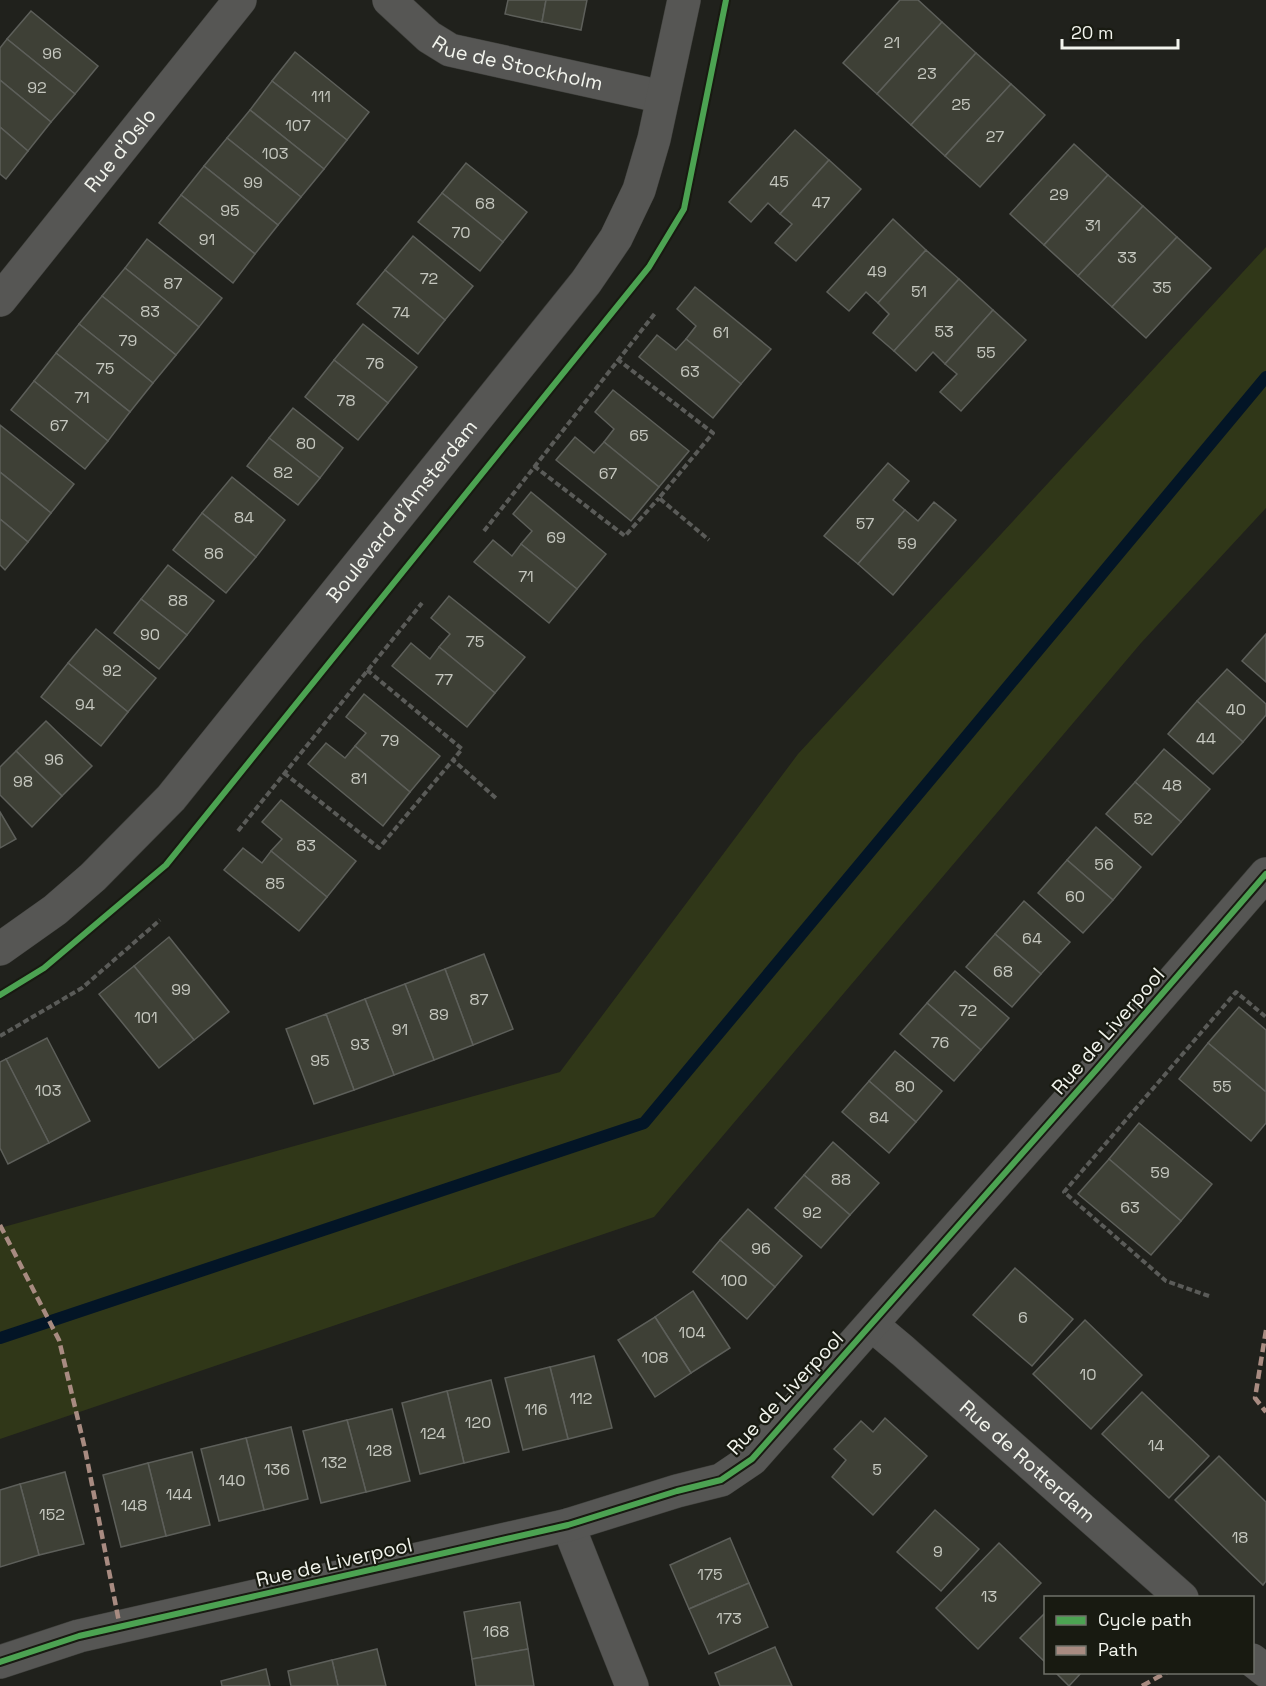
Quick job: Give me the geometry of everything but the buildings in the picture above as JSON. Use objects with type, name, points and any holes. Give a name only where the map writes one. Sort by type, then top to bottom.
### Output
[{"type":"street","name":"Rue d'Oslo","points":[[0,300],[240,0]]},
{"type":"street","name":"Rue de Stockholm","points":[[388,0],[429,37],[450,50],[663,97]]},
{"type":"street","name":"Boulevard d'Amsterdam","points":[[0,949],[55,910],[93,877],[171,798],[586,282],[616,238],[639,190],[654,139],[684,0]]},
{"type":"street","name":"Rue de Liverpool","points":[[0,1662],[79,1636],[568,1525],[677,1491],[722,1480],[752,1459],[1105,1061],[1266,874]]},
{"type":"street","name":"Rue de Rotterdam","points":[[872,1325],[1180,1596]]},
{"type":"street","points":[[568,1525],[632,1686]]},
{"type":"street","points":[[1254,1662],[1266,1671]]},
{"type":"path","points":[[483,531],[656,312]]},
{"type":"path","points":[[534,466],[626,536],[713,433],[617,359]]},
{"type":"path","points":[[659,498],[709,540]]},
{"type":"path","points":[[238,831],[422,603]]},
{"type":"path","points":[[284,773],[379,848],[462,749],[367,670]]},
{"type":"path","points":[[453,760],[498,800]]},
{"type":"path","points":[[0,1036],[82,988],[160,920]]},
{"type":"path","points":[[1209,1296],[1166,1281],[1064,1192],[1236,992],[1266,1017]]},
{"type":"green space","points":[[1266,247],[1266,508],[1141,643],[654,1217],[0,1439],[0,1228],[560,1072],[798,754]]},
{"type":"waterway","points":[[0,1338],[644,1123],[1266,377]]},
{"type":"marked path","points":[[0,1225],[59,1340],[85,1449],[120,1627]]},
{"type":"marked path","points":[[1266,1330],[1255,1398],[1266,1412]]},
{"type":"marked path","points":[[1142,1686],[1163,1674]]},
{"type":"cycle path","points":[[0,995],[44,968],[166,865],[649,267],[684,209],[726,0]]},
{"type":"cycle path","points":[[0,1662],[79,1636],[568,1525],[677,1491],[721,1480],[752,1459],[1266,874]]}]
